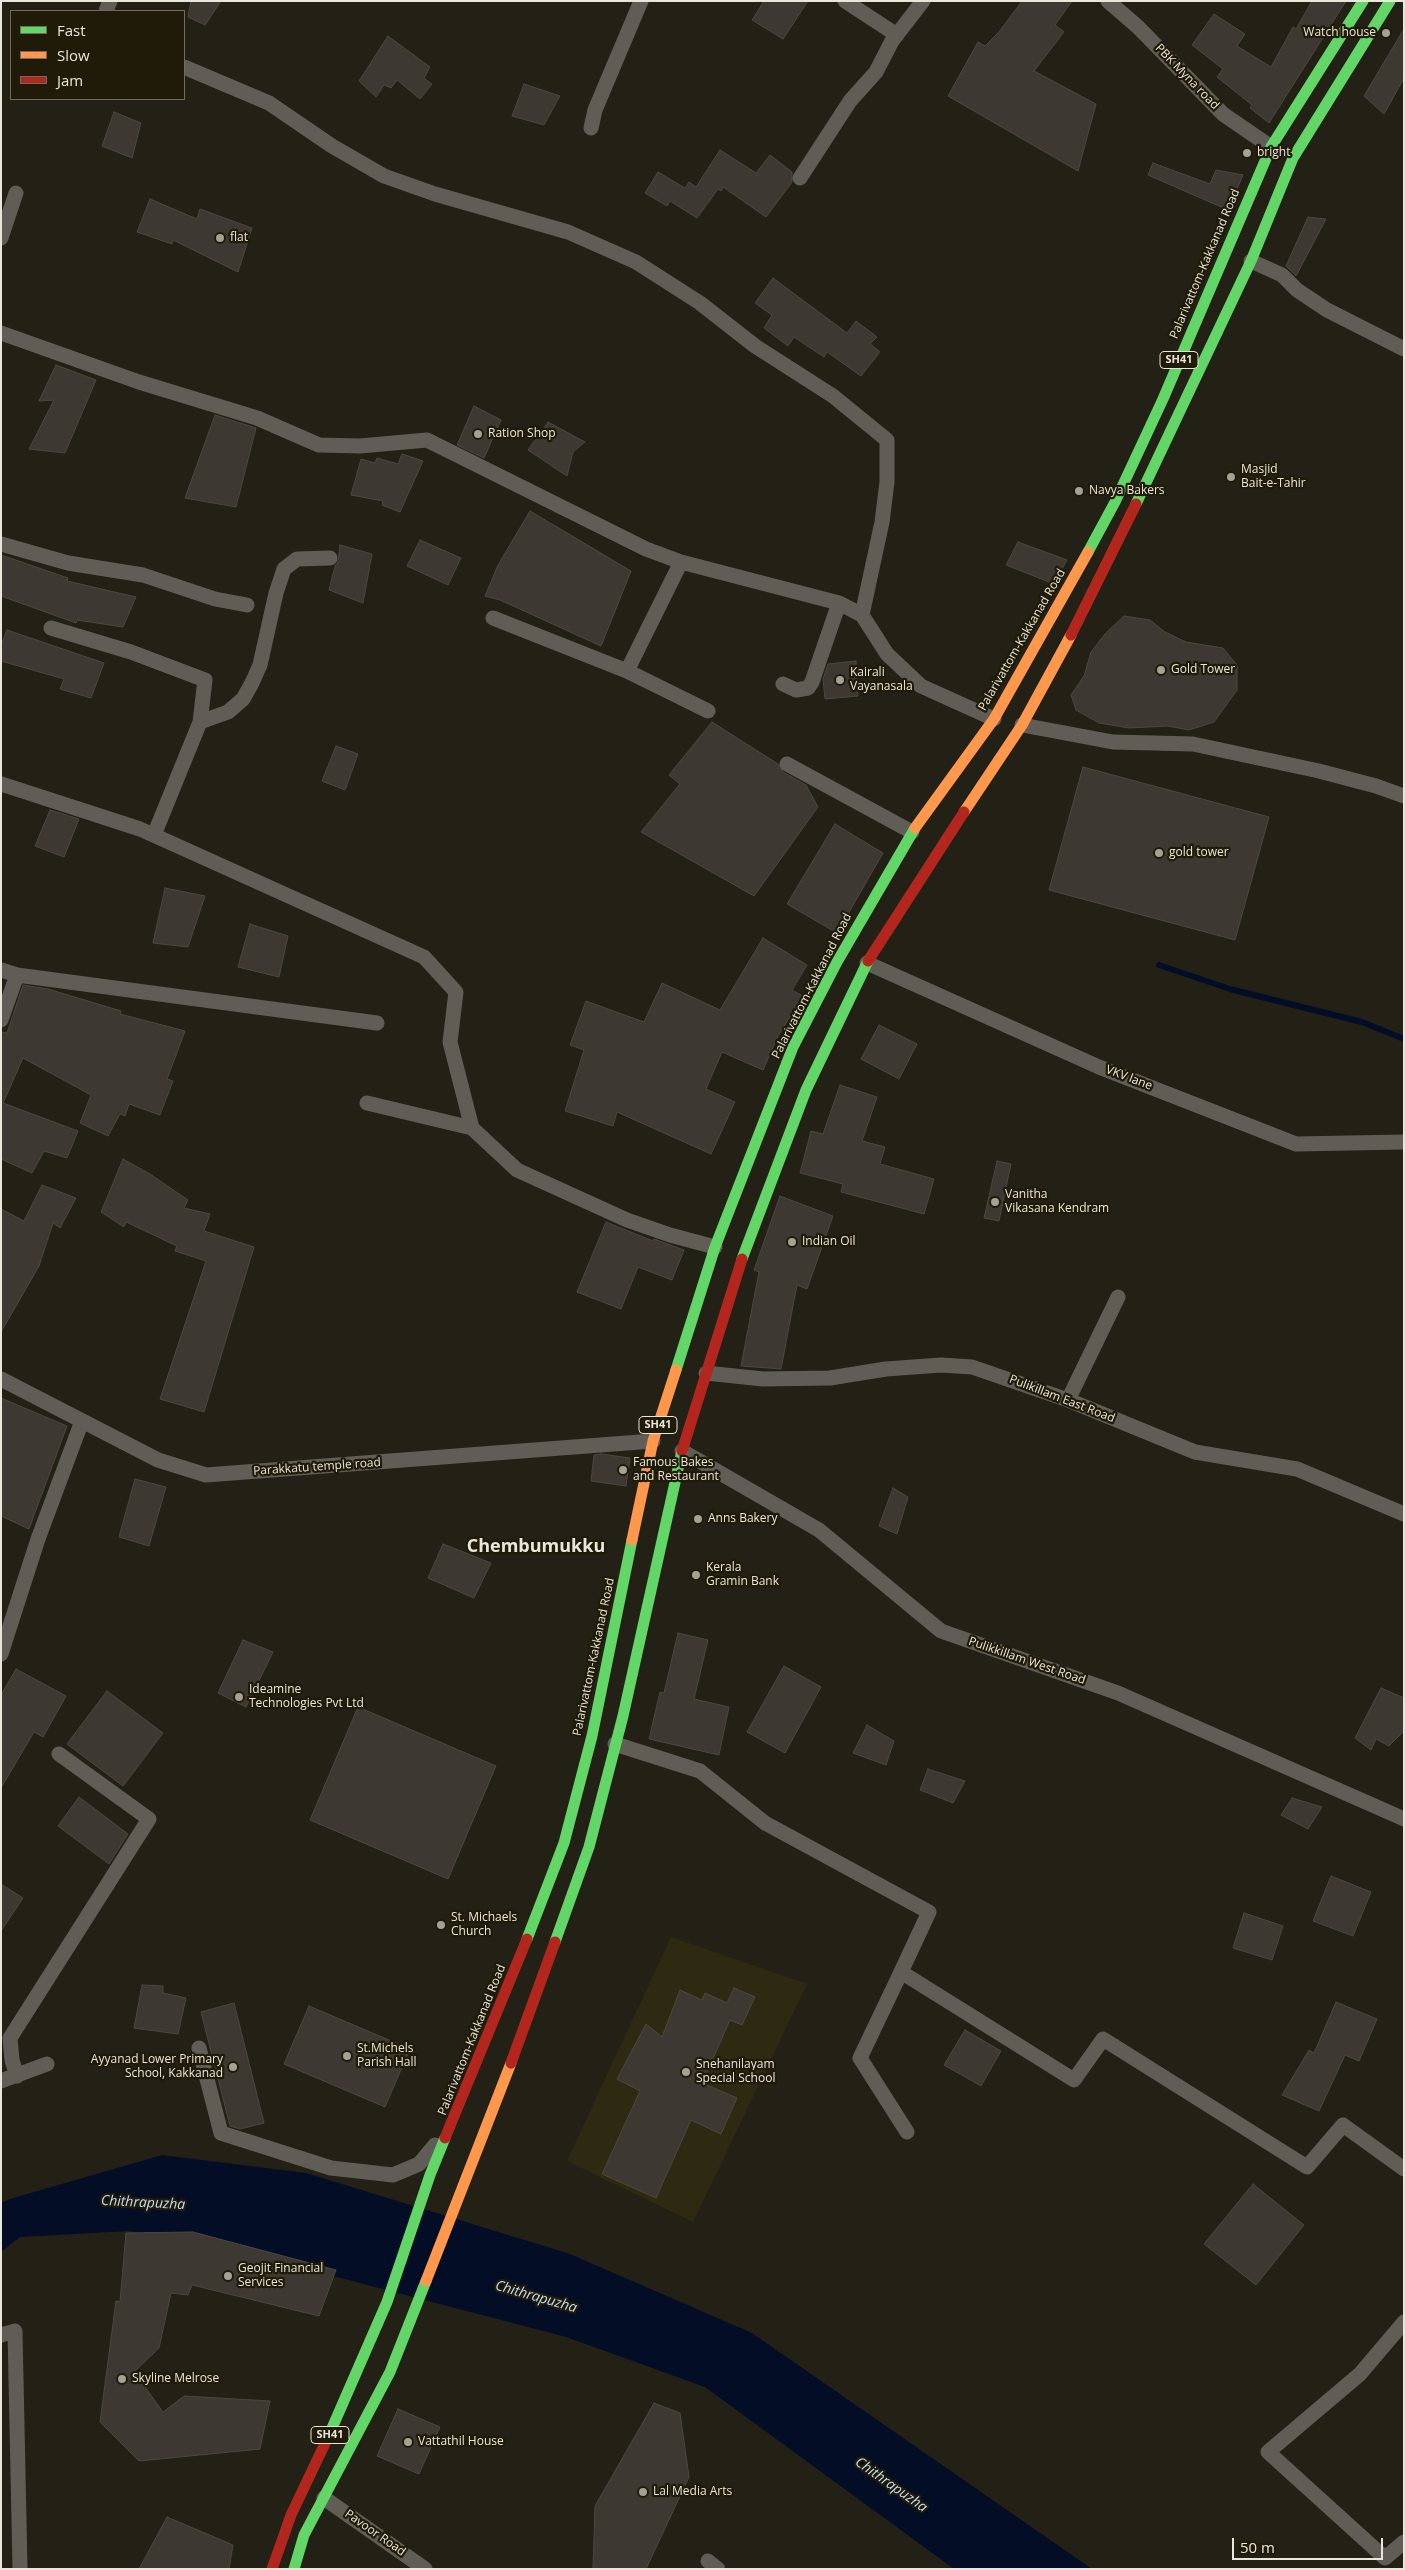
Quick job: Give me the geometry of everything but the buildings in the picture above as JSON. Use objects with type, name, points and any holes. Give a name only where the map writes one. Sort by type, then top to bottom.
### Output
[{"type":"main road","name":"Palarivattom-Kakkanad Road","points":[[272,2569],[291,2514],[326,2443],[387,2302],[430,2175],[453,2124],[564,1843],[592,1736],[653,1441],[715,1247],[744,1212],[793,1047],[837,962],[912,832],[994,719],[1058,607],[1115,502],[1163,399],[1271,147],[1363,1]]},
{"type":"main road","points":[[294,2569],[304,2535],[390,2372],[494,2109],[589,1847],[615,1744],[682,1450],[706,1373],[744,1212],[806,1090],[867,963],[928,865],[1022,725],[1089,602],[1251,261],[1293,158],[1390,1]]},
{"type":"street","points":[[591,128],[595,110],[641,1]]},
{"type":"street","points":[[845,1],[898,35]]},
{"type":"street","points":[[800,178],[850,101],[876,72],[898,35],[923,1]]},
{"type":"street","name":"PBK Myna road","points":[[1108,1],[1138,27],[1223,114],[1271,147]]},
{"type":"street","points":[[185,66],[269,103],[332,146],[384,176],[435,194],[568,232],[636,262],[700,303],[755,346],[849,408],[887,440],[887,482],[882,522],[862,615]]},
{"type":"street","points":[[1,238],[16,193]]},
{"type":"street","points":[[1251,261],[1282,275],[1297,290],[1327,310],[1404,349]]},
{"type":"street","points":[[1,333],[103,367],[139,382],[257,418],[319,445],[360,446],[427,440],[646,550],[681,562],[839,603],[862,615],[887,654],[921,686],[994,719]]},
{"type":"street","points":[[1,544],[68,563],[143,575],[215,599],[247,605]]},
{"type":"street","points":[[200,722],[228,712],[243,699],[252,683],[260,665],[276,593],[284,569],[297,560],[330,558]]},
{"type":"street","points":[[626,671],[681,562]]},
{"type":"street","points":[[782,684],[796,690],[808,688],[812,682],[839,603]]},
{"type":"street","points":[[493,618],[626,671],[708,711]]},
{"type":"street","points":[[51,628],[131,652],[205,680],[200,722],[154,835]]},
{"type":"street","points":[[1022,725],[1113,742],[1193,744],[1319,771],[1376,786],[1404,796]]},
{"type":"street","points":[[787,764],[912,832]]},
{"type":"street","points":[[1,784],[140,829],[424,957],[456,992],[450,1042],[472,1128]]},
{"type":"street","name":"VKV lane","points":[[867,963],[1099,1067],[1296,1144],[1404,1142]]},
{"type":"street","points":[[1,970],[17,975],[377,1023]]},
{"type":"street","points":[[1,1020],[17,975]]},
{"type":"street","points":[[367,1103],[472,1128],[517,1170],[627,1220],[670,1236],[715,1247]]},
{"type":"street","points":[[1068,1400],[1118,1296]]},
{"type":"street","name":"Pulikillam East Road","points":[[706,1373],[763,1379],[830,1378],[886,1369],[958,1364],[997,1374],[1068,1400],[1195,1452],[1297,1468],[1404,1514]]},
{"type":"street","name":"Parakkatu temple road","points":[[1,1379],[158,1460],[206,1476],[653,1441]]},
{"type":"street","points":[[1,1654],[38,1539],[82,1420]]},
{"type":"street","name":"Pulikkillam West Road","points":[[682,1450],[819,1530],[941,1631],[1118,1693],[1404,1819]]},
{"type":"street","points":[[615,1744],[700,1771],[765,1823],[929,1912],[860,2058],[907,2132]]},
{"type":"street","points":[[17,2076],[12,2060],[8,2029],[149,1819],[59,1754]]},
{"type":"street","points":[[901,1972],[1074,2080],[1103,2039],[1307,2167],[1343,2125],[1404,2169]]},
{"type":"street","points":[[199,2048],[221,2133],[331,2168],[393,2175],[419,2164],[453,2124]]},
{"type":"street","points":[[1,2081],[47,2064]]},
{"type":"street","points":[[1404,2322],[1360,2374],[1268,2452],[1385,2558],[1404,2542]]},
{"type":"street","points":[[1,2335],[15,2331],[20,2569]]},
{"type":"street","name":"Pavoor Road","points":[[324,2498],[425,2569]]},
{"type":"shaded area","name":"Snehanilayam Special School","points":[[671,1937],[807,1984],[693,2222],[567,2161]]},
{"type":"water","name":"Chithrapuzha","points":[[162,2155],[306,2173],[570,2254],[752,2333],[1092,2569],[954,2569],[705,2387],[566,2337],[234,2250],[129,2231],[20,2237],[1,2252],[1,2203]]},
{"type":"waterway","points":[[1159,965],[1230,989],[1362,1022],[1404,1039]]},
{"type":"traffic: fast","points":[[1088,552],[1115,502],[1163,399],[1271,147],[1363,1]]},
{"type":"traffic: fast","points":[[1136,504],[1251,261],[1293,158],[1390,1]]},
{"type":"traffic: fast","points":[[676,1370],[715,1247],[793,1047],[837,962],[915,828]]},
{"type":"traffic: fast","points":[[742,1259],[806,1090],[868,961]]},
{"type":"traffic: fast","points":[[555,1942],[589,1847],[623,1716],[682,1451]]},
{"type":"traffic: fast","points":[[527,1939],[564,1843],[592,1736],[632,1540]]},
{"type":"traffic: fast","points":[[329,2435],[387,2302],[430,2175],[445,2138]]},
{"type":"traffic: fast","points":[[294,2569],[304,2535],[390,2372],[426,2281]]},
{"type":"traffic: slow","points":[[915,828],[994,719],[1088,552]]},
{"type":"traffic: slow","points":[[964,812],[1022,725],[1071,635]]},
{"type":"traffic: slow","points":[[632,1540],[653,1441],[676,1370]]},
{"type":"traffic: slow","points":[[426,2281],[511,2063]]},
{"type":"traffic: jam","points":[[1071,635],[1136,504]]},
{"type":"traffic: jam","points":[[868,961],[964,812]]},
{"type":"traffic: jam","points":[[682,1451],[742,1259]]},
{"type":"traffic: jam","points":[[445,2138],[527,1939]]},
{"type":"traffic: jam","points":[[511,2063],[555,1942]]},
{"type":"traffic: jam","points":[[272,2569],[291,2515],[329,2435]]},
{"type":"place","name":"Watch house","points":[[1386,33]]},
{"type":"place","name":"bright","points":[[1247,153]]},
{"type":"place","name":"flat","points":[[220,238]]},
{"type":"place","name":"Ration Shop","points":[[478,434]]},
{"type":"place","name":"Masjid Bait-e-Tahir","points":[[1231,477]]},
{"type":"place","name":"Navya Bakers","points":[[1079,491]]},
{"type":"place","name":"Gold Tower","points":[[1161,670]]},
{"type":"place","name":"Kairali Vayanasala","points":[[840,680]]},
{"type":"place","name":"gold tower","points":[[1159,853]]},
{"type":"place","name":"Vanitha Vikasana Kendram","points":[[995,1202]]},
{"type":"place","name":"Indian Oil","points":[[792,1242]]},
{"type":"place","name":"Famous Bakes and Restaurant","points":[[623,1470]]},
{"type":"place","name":"Anns Bakery","points":[[698,1519]]},
{"type":"place","name":"Kerala Gramin Bank","points":[[696,1575]]},
{"type":"place","name":"Ideamine Technologies Pvt Ltd","points":[[239,1697]]},
{"type":"place","name":"St. Michaels Church","points":[[441,1925]]},
{"type":"place","name":"St.Michels Parish Hall","points":[[347,2056]]},
{"type":"place","name":"Ayyanad Lower Primary School, Kakkanad","points":[[233,2067]]},
{"type":"place","name":"Snehanilayam Special School","points":[[686,2072]]},
{"type":"place","name":"Geojit Financial Services","points":[[228,2276]]},
{"type":"place","name":"Skyline Melrose","points":[[122,2379]]},
{"type":"place","name":"Vattathil House","points":[[408,2442]]},
{"type":"place","name":"Lal Media Arts","points":[[643,2492]]},
{"type":"district","name":"Chembumukku","points":[[536,1547]]}]
